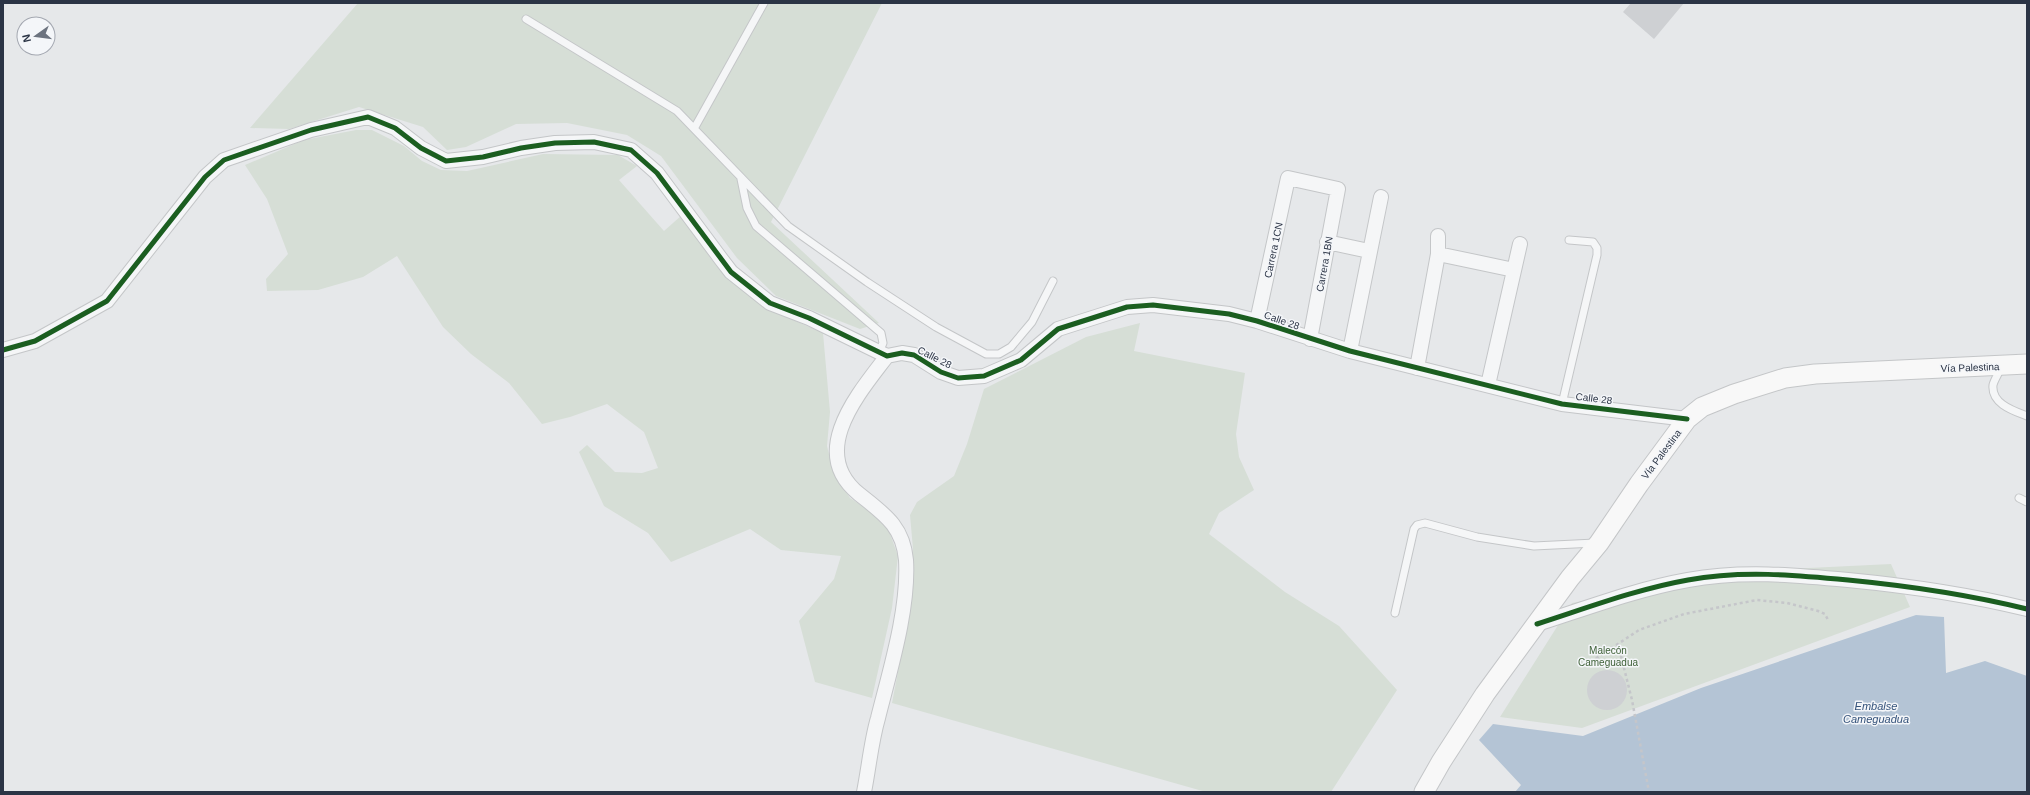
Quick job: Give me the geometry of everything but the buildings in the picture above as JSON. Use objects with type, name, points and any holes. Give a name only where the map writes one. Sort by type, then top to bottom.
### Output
[{"type":"main road","name":"Vía Palestina","points":[[1424,792],[1441,762],[1473,715],[1485,694],[1570,578],[1599,543],[1639,484],[1687,419],[1702,407],[1760,385],[1785,378],[1854,372],[2027,364]]},
{"type":"street","points":[[3,350],[35,341],[107,301],[205,177],[224,160],[311,130],[368,117],[395,128],[421,148],[446,161],[483,157],[520,148],[555,143],[594,142],[631,150],[657,173],[731,272],[748,286],[770,303],[808,318],[883,354],[856,397],[842,423],[837,457],[840,468],[847,481],[890,520],[899,533],[904,546],[906,584],[899,631],[878,718],[864,792]]},
{"type":"street","name":"Carrera 1BN","points":[[1288,178],[1338,189],[1310,339]]},
{"type":"street","name":"Carrera 1CN","points":[[1257,321],[1288,178]]},
{"type":"street","points":[[1350,351],[1381,197]]},
{"type":"street","points":[[1417,368],[1438,254],[1438,236]]},
{"type":"street","points":[[1327,242],[1369,251]]},
{"type":"street","points":[[1488,385],[1520,244]]},
{"type":"street","points":[[1438,254],[1514,270]]},
{"type":"street","name":"Calle 28","points":[[883,354],[902,353],[914,355],[941,372],[958,378],[984,376],[1021,360],[1058,329],[1127,306],[1153,305],[1229,314],[1257,321],[1350,351],[1562,404],[1687,419]]},
{"type":"street","points":[[1537,624],[1664,585],[1727,575],[1780,575],[1922,587],[1981,598],[2027,609]]},
{"type":"lane","points":[[694,127],[764,3]]},
{"type":"lane","points":[[526,20],[677,111],[694,127],[709,146],[788,226],[861,278],[936,327],[986,354],[999,354],[1011,347],[1032,322],[1054,281]]},
{"type":"lane","points":[[741,178],[747,208],[756,226],[881,333],[883,354]]},
{"type":"lane","points":[[1562,404],[1597,255],[1597,248],[1593,242],[1569,240]]},
{"type":"lane","points":[[2002,365],[1993,386],[1995,396],[2003,405],[2027,416]]},
{"type":"lane","points":[[2019,498],[2027,502]]},
{"type":"lane","points":[[1395,613],[1414,529],[1417,524],[1425,524],[1477,537],[1534,546],[1599,543]]},
{"type":"path","points":[[1586,665],[1639,630],[1684,614],[1757,600],[1787,603],[1818,611],[1825,614],[1828,620]]},
{"type":"path","points":[[1618,644],[1632,700],[1649,792]]},
{"type":"green space","points":[[358,3],[882,3],[771,222],[879,323],[860,329],[776,296],[737,258],[661,156],[627,135],[567,123],[516,124],[466,147],[447,150],[423,127],[359,107],[289,129],[250,128]]},
{"type":"green space","points":[[356,130],[372,130],[404,146],[422,161],[441,170],[467,171],[543,154],[618,155],[637,166],[619,180],[664,231],[682,215],[711,259],[733,281],[775,312],[823,333],[830,412],[827,446],[834,474],[850,498],[876,515],[889,531],[898,556],[892,608],[872,698],[815,682],[799,621],[834,579],[841,556],[781,550],[750,529],[671,562],[648,533],[604,506],[579,452],[587,445],[615,472],[642,473],[658,468],[644,432],[607,404],[570,417],[542,424],[509,383],[471,354],[443,327],[397,256],[363,277],[318,290],[267,291],[266,279],[288,254],[267,199],[245,165],[304,140]]},
{"type":"green space","points":[[1140,323],[1134,351],[1245,373],[1236,434],[1239,457],[1254,490],[1219,513],[1209,534],[1285,592],[1339,626],[1397,690],[1331,792],[1206,792],[892,703],[907,625],[913,549],[910,515],[917,502],[954,476],[967,444],[984,389],[1086,337]]},
{"type":"green space","name":"Malecón Cameguadua","points":[[1891,564],[1910,607],[1582,728],[1500,717],[1572,603],[1746,571]]},
{"type":"water","name":"Embalse Cameguadua","points":[[1916,615],[1944,617],[1946,673],[1985,661],[2027,676],[2027,792],[1515,792],[1521,785],[1479,740],[1493,724],[1583,736],[1701,688]]},
{"type":"cycle path","points":[[3,350],[35,341],[107,301],[205,177],[224,160],[311,130],[368,117],[395,128],[421,148],[446,161],[483,157],[521,148],[555,143],[594,142],[631,150],[657,173],[731,272],[770,303],[809,318],[887,356],[902,353],[914,355],[941,372],[958,378],[984,376],[1021,360],[1058,329],[1127,307],[1153,305],[1229,314],[1257,321],[1350,351],[1562,404],[1687,419]]},
{"type":"cycle path","points":[[1537,624],[1650,588],[1708,577],[1748,574],[1808,576],[1894,585],[1938,591],[2027,609]]}]
